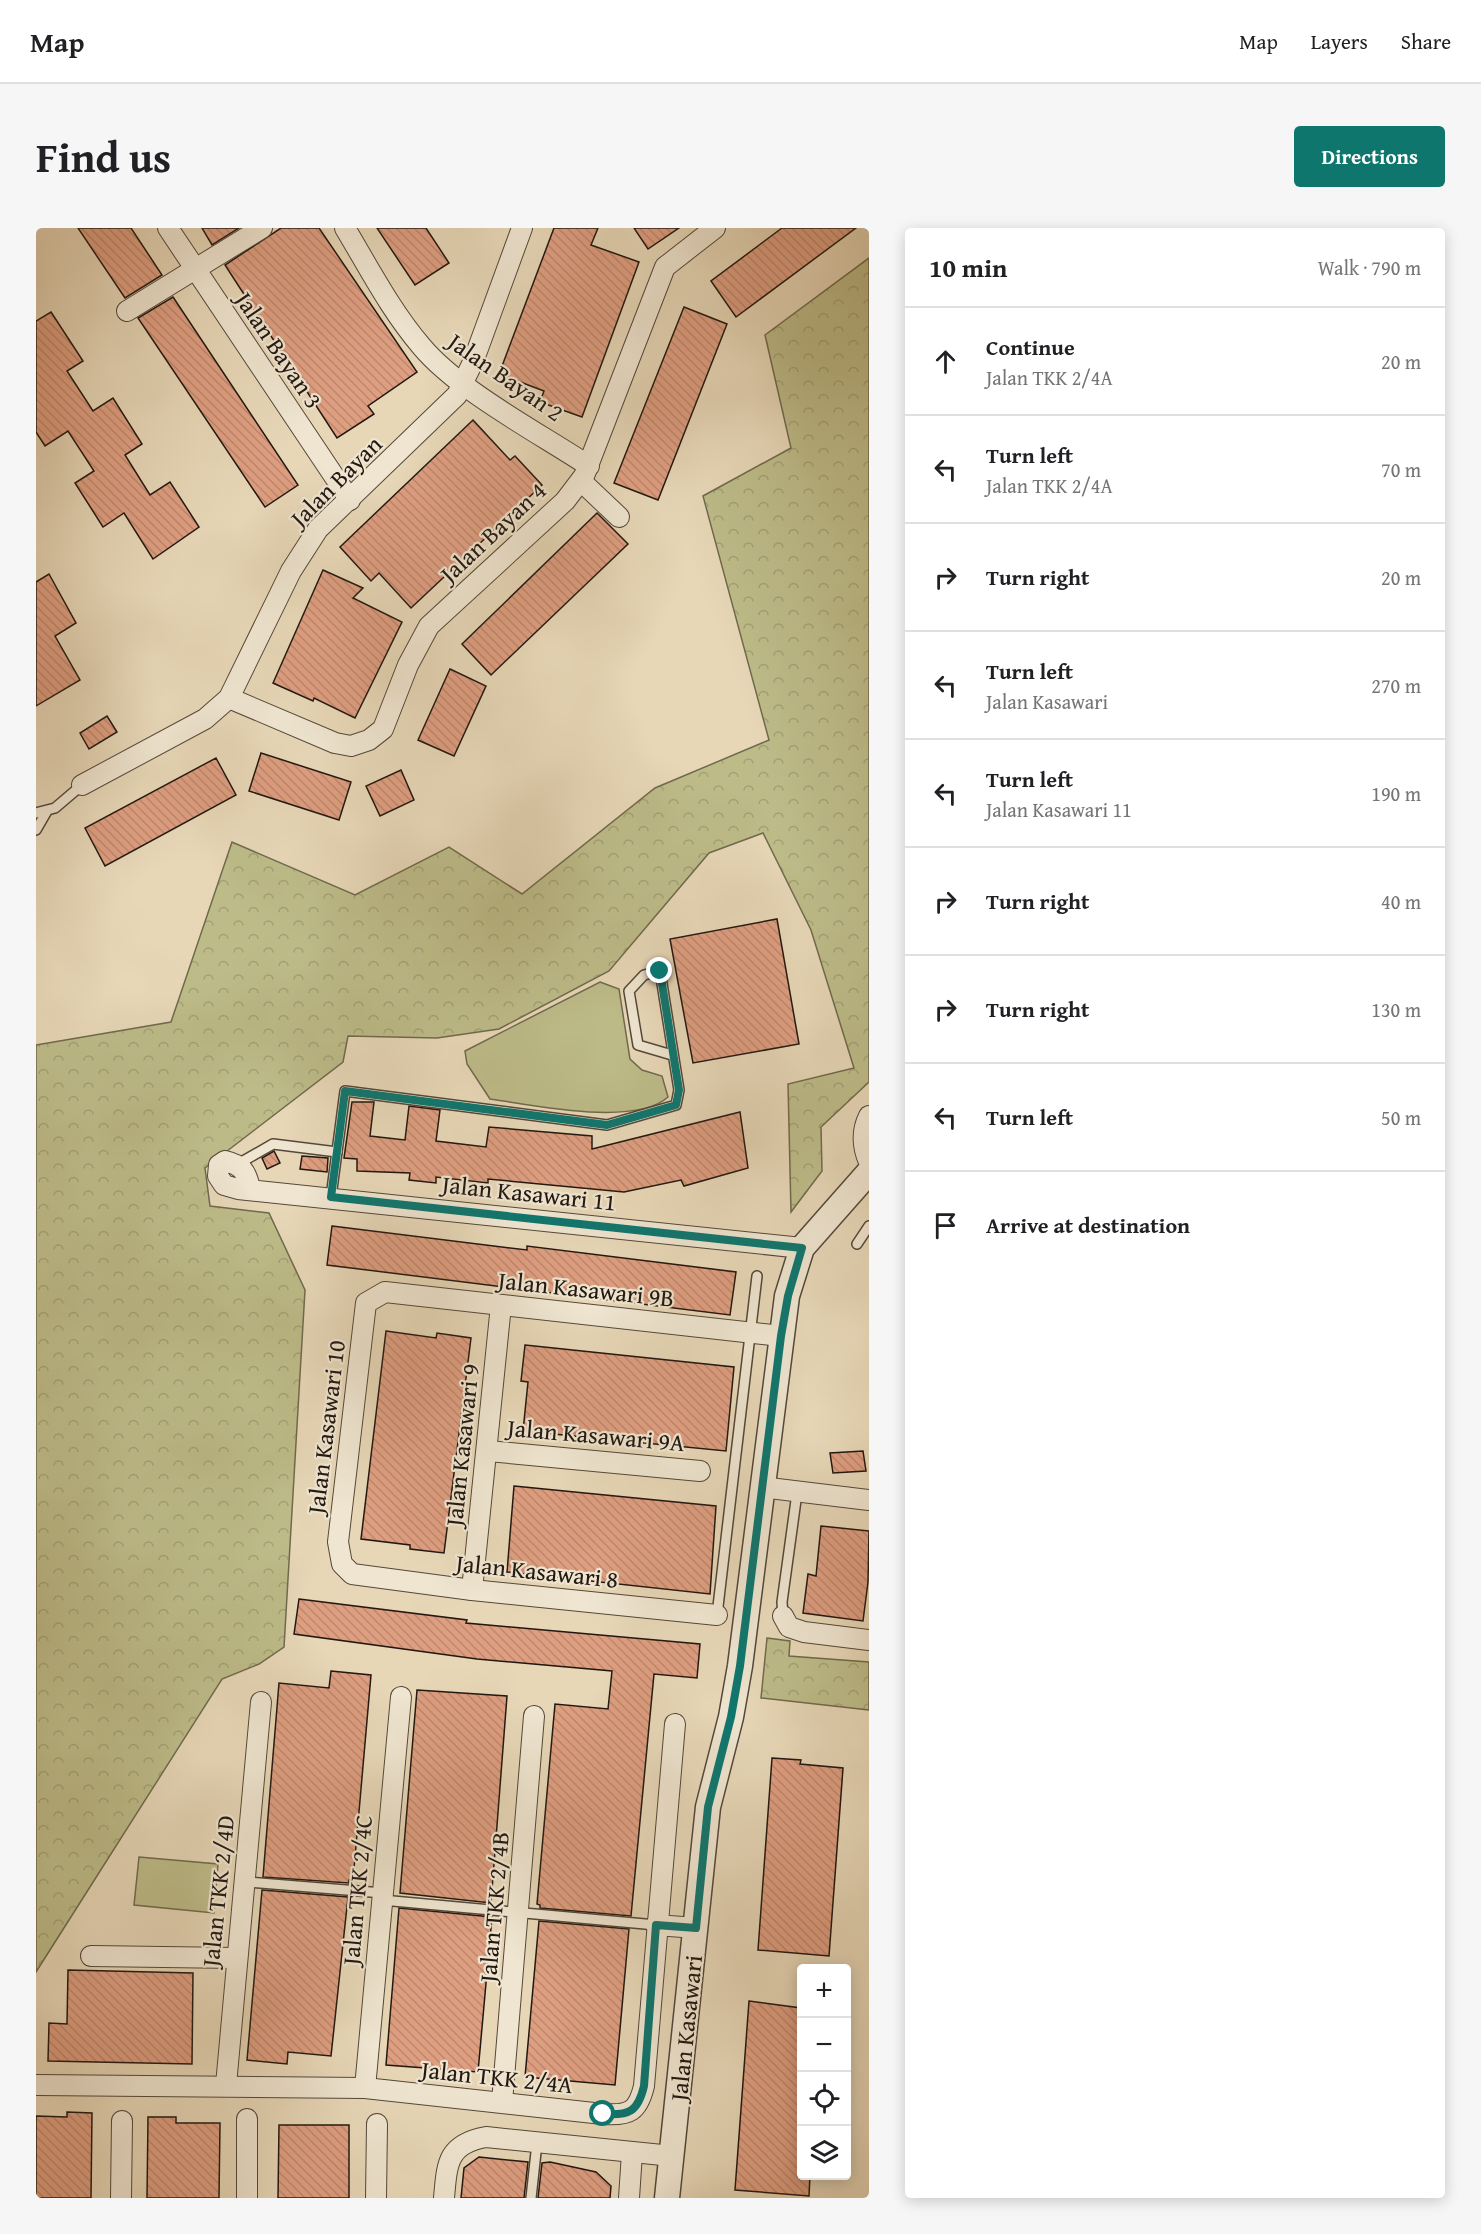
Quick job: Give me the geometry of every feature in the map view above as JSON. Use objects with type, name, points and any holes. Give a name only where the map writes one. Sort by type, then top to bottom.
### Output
[{"type":"street","name":"Jalan Bayan 3","points":[[168,228],[350,500]]},
{"type":"street","points":[[127,311],[262,228]]},
{"type":"street","name":"Jalan Bayan 2","points":[[345,228],[400,320],[423,349],[464,385],[585,473],[619,517]]},
{"type":"street","name":"Jalan Bayan","points":[[82,785],[205,719],[229,698],[304,549],[318,529],[447,407],[464,385],[522,228]]},
{"type":"street","name":"Jalan Bayan 4","points":[[229,698],[335,743],[351,746],[369,740],[383,729],[408,665],[429,626],[565,501],[585,473],[664,267],[715,228]]},
{"type":"street","points":[[869,1116],[865,1123],[862,1147],[869,1162]]},
{"type":"street","name":"Jalan Kasawari 11","points":[[238,1164],[225,1161],[219,1165],[218,1176],[224,1185],[238,1189],[250,1188],[802,1248]]},
{"type":"street","name":"Jalan Kasawari","points":[[667,2198],[708,1807],[731,1717],[740,1666],[761,1487],[788,1296],[802,1248],[869,1172]]},
{"type":"street","name":"Jalan Kasawari 9B","points":[[385,1292],[781,1336]]},
{"type":"street","name":"Jalan Kasawari 10","points":[[352,1574],[342,1564],[338,1542],[366,1303],[385,1292]]},
{"type":"street","name":"Jalan Kasawari 9","points":[[472,1590],[488,1451],[501,1305]]},
{"type":"street","name":"Jalan Kasawari 9A","points":[[488,1451],[700,1471]]},
{"type":"street","points":[[761,1487],[869,1500]]},
{"type":"street","name":"Jalan Kasawari 8","points":[[352,1574],[472,1590],[717,1615]]},
{"type":"street","points":[[783,1616],[789,1627],[804,1632],[869,1640]]},
{"type":"street","name":"Jalan TKK 2/4C","points":[[365,2088],[400,1697]]},
{"type":"street","name":"Jalan TKK 2/4D","points":[[226,2085],[261,1702]]},
{"type":"street","name":"Jalan TKK 2/4B","points":[[502,2102],[534,1716]]},
{"type":"street","name":"Jalan TKK 2/4A","points":[[36,2085],[365,2088],[618,2115],[632,2111],[640,2101],[644,2086],[675,1724]]},
{"type":"street","points":[[656,1925],[696,1928]]},
{"type":"street","points":[[91,1956],[236,1958]]},
{"type":"street","points":[[247,2119],[247,2198]]},
{"type":"street","points":[[121,2198],[122,2121]]},
{"type":"street","points":[[376,2198],[377,2124]]},
{"type":"street","points":[[444,2198],[447,2169],[452,2155],[470,2140],[486,2137],[672,2156]]},
{"type":"street","points":[[629,2198],[632,2153]]},
{"type":"lane","name":"Jalan Bayan","points":[[47,811],[55,808],[82,785]]},
{"type":"lane","points":[[36,813],[47,811]]},
{"type":"lane","points":[[36,830],[47,811]]},
{"type":"lane","points":[[331,1197],[345,1091],[607,1125],[676,1105],[679,1090],[660,971],[644,975],[630,991],[638,1045],[672,1056]]},
{"type":"lane","points":[[238,1164],[273,1144],[337,1152]]},
{"type":"lane","points":[[857,1244],[869,1226]]},
{"type":"lane","points":[[717,1615],[757,1276]]},
{"type":"lane","points":[[783,1616],[782,1602],[797,1493]]},
{"type":"lane","points":[[246,1882],[519,1913],[656,1925]]},
{"type":"lane","points":[[531,2198],[537,2143]]},
{"type":"green space","points":[[869,258],[869,1082],[821,1127],[822,1171],[791,1212],[788,1084],[854,1068],[811,930],[763,833],[709,853],[609,971],[499,1029],[437,1038],[348,1036],[343,1062],[205,1168],[210,1206],[269,1213],[305,1290],[284,1647],[259,1664],[222,1679],[36,1972],[36,1045],[171,1022],[232,842],[355,895],[449,847],[522,894],[655,788],[769,740],[703,496],[791,448],[765,335]]},
{"type":"green space","points":[[600,982],[619,989],[630,1059],[642,1070],[662,1076],[668,1097],[653,1106],[632,1111],[609,1112],[583,1112],[490,1099],[467,1064],[465,1051]]},
{"type":"green space","points":[[767,1638],[790,1641],[789,1656],[869,1662],[869,1710],[761,1698]]},
{"type":"green space","points":[[139,1857],[218,1864],[214,1913],[134,1905]]},
{"type":"building","points":[[78,228],[131,228],[162,275],[125,298]]},
{"type":"building","points":[[202,228],[239,228],[212,245]]},
{"type":"building","points":[[281,228],[319,228],[417,372],[368,406],[374,414],[337,438],[225,265]]},
{"type":"building","points":[[377,228],[426,228],[449,263],[415,285]]},
{"type":"building","points":[[554,228],[598,228],[591,245],[639,262],[582,417],[540,402],[544,391],[499,374]]},
{"type":"building","points":[[634,228],[679,228],[648,249]]},
{"type":"building","points":[[782,228],[856,228],[736,317],[711,281]]},
{"type":"building","points":[[173,297],[298,485],[265,507],[138,318]]},
{"type":"building","points":[[684,307],[727,324],[658,500],[614,483]]},
{"type":"building","points":[[51,312],[83,361],[67,371],[93,411],[113,398],[142,444],[125,455],[150,495],[170,482],[199,527],[153,559],[124,513],[103,527],[75,483],[94,471],[68,431],[45,446],[36,432],[36,321]]},
{"type":"building","points":[[473,420],[510,460],[515,456],[542,485],[411,608],[379,573],[371,581],[340,547]]},
{"type":"building","points":[[597,513],[628,544],[491,675],[462,644]]},
{"type":"building","points":[[323,570],[363,588],[353,598],[402,622],[355,718],[314,698],[313,701],[273,683]]},
{"type":"building","points":[[49,574],[76,623],[55,636],[80,680],[36,706],[36,582]]},
{"type":"building","points":[[450,669],[486,686],[454,756],[418,740]]},
{"type":"building","points":[[107,716],[117,732],[89,749],[80,733]]},
{"type":"building","points":[[261,753],[351,782],[339,820],[249,791]]},
{"type":"building","points":[[216,758],[236,795],[105,866],[85,828]]},
{"type":"building","points":[[401,770],[414,800],[380,816],[366,786]]},
{"type":"building","points":[[777,919],[799,1044],[693,1063],[670,939]]},
{"type":"building","points":[[352,1102],[374,1102],[370,1136],[405,1140],[409,1106],[440,1110],[436,1141],[486,1147],[489,1127],[592,1136],[592,1149],[740,1112],[748,1168],[684,1186],[681,1180],[624,1192],[488,1179],[488,1183],[436,1177],[436,1183],[409,1180],[410,1173],[357,1171],[357,1159],[344,1158]]},
{"type":"building","points":[[274,1151],[280,1163],[267,1169],[262,1158]]},
{"type":"building","points":[[302,1156],[328,1158],[327,1172],[300,1169]]},
{"type":"building","points":[[332,1226],[527,1250],[527,1246],[736,1272],[730,1315],[327,1265]]},
{"type":"building","points":[[386,1331],[436,1338],[437,1333],[471,1338],[444,1553],[410,1549],[410,1545],[361,1539]]},
{"type":"building","points":[[525,1345],[734,1367],[726,1451],[523,1431],[528,1382],[521,1381]]},
{"type":"building","points":[[863,1451],[866,1471],[833,1473],[830,1453]]},
{"type":"building","points":[[514,1486],[716,1506],[710,1594],[507,1572]]},
{"type":"building","points":[[821,1526],[869,1531],[868,1582],[863,1621],[803,1613],[808,1574],[816,1576]]},
{"type":"building","points":[[299,1599],[467,1620],[466,1623],[700,1644],[697,1678],[654,1674],[631,1916],[540,1908],[537,1904],[555,1704],[608,1709],[612,1671],[477,1659],[294,1634]]},
{"type":"building","points":[[331,1671],[371,1675],[353,1880],[349,1880],[349,1883],[263,1877],[279,1683],[329,1688]]},
{"type":"building","points":[[417,1690],[507,1696],[491,1903],[400,1893]]},
{"type":"building","points":[[772,1758],[801,1760],[800,1764],[843,1768],[829,1956],[758,1950]]},
{"type":"building","points":[[262,1890],[348,1897],[331,2056],[288,2052],[287,2064],[247,2060]]},
{"type":"building","points":[[399,1908],[492,1917],[478,2072],[386,2065]]},
{"type":"building","points":[[539,1921],[629,1929],[615,2085],[525,2077]]},
{"type":"building","points":[[68,1970],[193,1973],[192,2064],[48,2061],[49,2023],[67,2024]]},
{"type":"building","points":[[749,2001],[797,2007],[797,2180],[810,2180],[809,2196],[735,2190]]},
{"type":"building","points":[[67,2112],[92,2113],[91,2198],[36,2198],[36,2116],[67,2117]]},
{"type":"building","points":[[148,2117],[176,2117],[176,2123],[220,2123],[219,2198],[147,2198]]},
{"type":"building","points":[[279,2125],[349,2125],[349,2198],[278,2198]]},
{"type":"building","points":[[479,2157],[528,2162],[524,2198],[461,2198],[464,2168]]},
{"type":"building","points":[[550,2162],[596,2172],[611,2186],[610,2198],[538,2198],[542,2163]]},
{"type":"route","points":[[603,2114],[618,2115],[632,2111],[640,2101],[644,2086],[656,1925],[696,1928],[708,1807],[731,1717],[740,1666],[781,1336],[788,1296],[802,1248],[331,1197],[345,1091],[607,1125],[676,1105],[679,1090],[660,971]]}]
